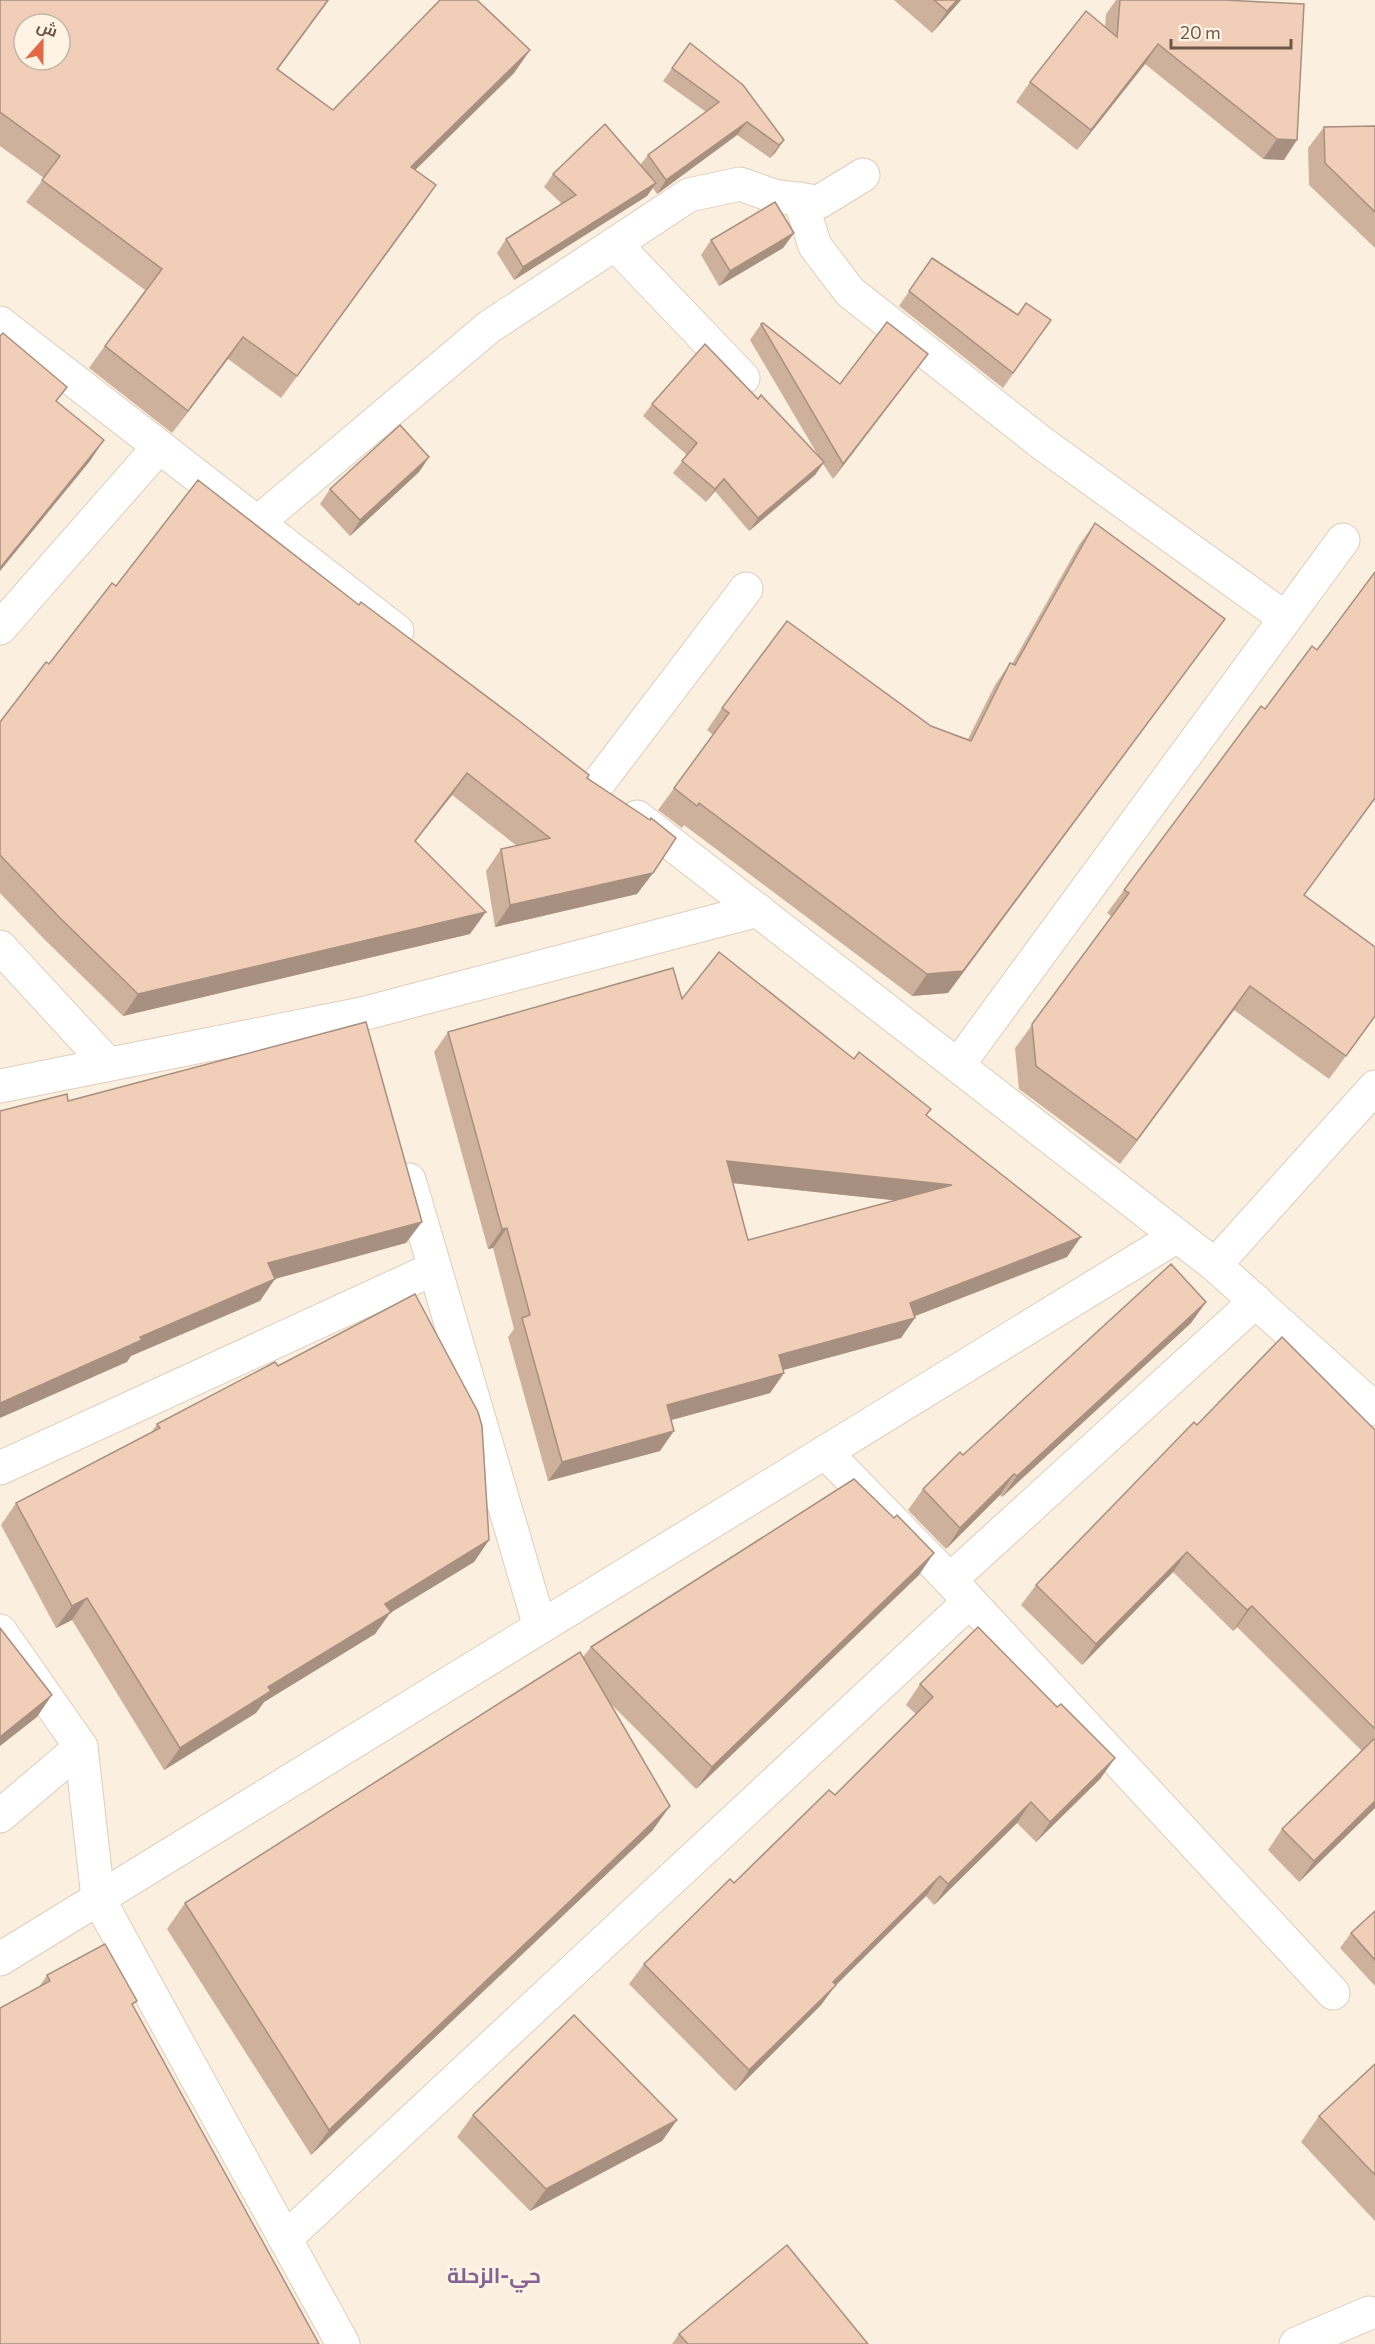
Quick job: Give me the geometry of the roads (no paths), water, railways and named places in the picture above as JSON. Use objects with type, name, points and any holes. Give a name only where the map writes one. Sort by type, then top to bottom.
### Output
[{"type":"street","points":[[257,523],[489,327],[689,195],[740,184],[774,196],[819,202],[863,175]]},
{"type":"street","points":[[800,199],[815,246],[850,292],[1043,444],[1285,618]]},
{"type":"street","points":[[615,244],[743,378]]},
{"type":"street","points":[[0,323],[417,647]]},
{"type":"street","points":[[0,628],[159,447]]},
{"type":"street","points":[[958,1065],[1343,540]]},
{"type":"street","points":[[746,589],[587,778],[1215,1264],[1375,1409]]},
{"type":"street","points":[[0,1086],[362,1014],[758,910]]},
{"type":"street","points":[[0,946],[108,1064]]},
{"type":"street","points":[[362,1014],[372,1047]]},
{"type":"street","points":[[1215,1264],[1375,1087]]},
{"type":"street","points":[[399,1147],[540,1627]]},
{"type":"street","points":[[0,1959],[1177,1236]]},
{"type":"street","points":[[0,1468],[433,1269]]},
{"type":"street","points":[[285,2239],[960,1591],[1256,1301]]},
{"type":"street","points":[[825,1452],[960,1591],[1333,1993]]},
{"type":"street","points":[[0,1630],[81,1747],[99,1898],[343,2344]]},
{"type":"street","points":[[0,1816],[81,1747]]},
{"type":"street","points":[[1296,2344],[1369,2313]]},
{"type":"district","name":"حي-الزحلة","points":[[494,2276]]}]
